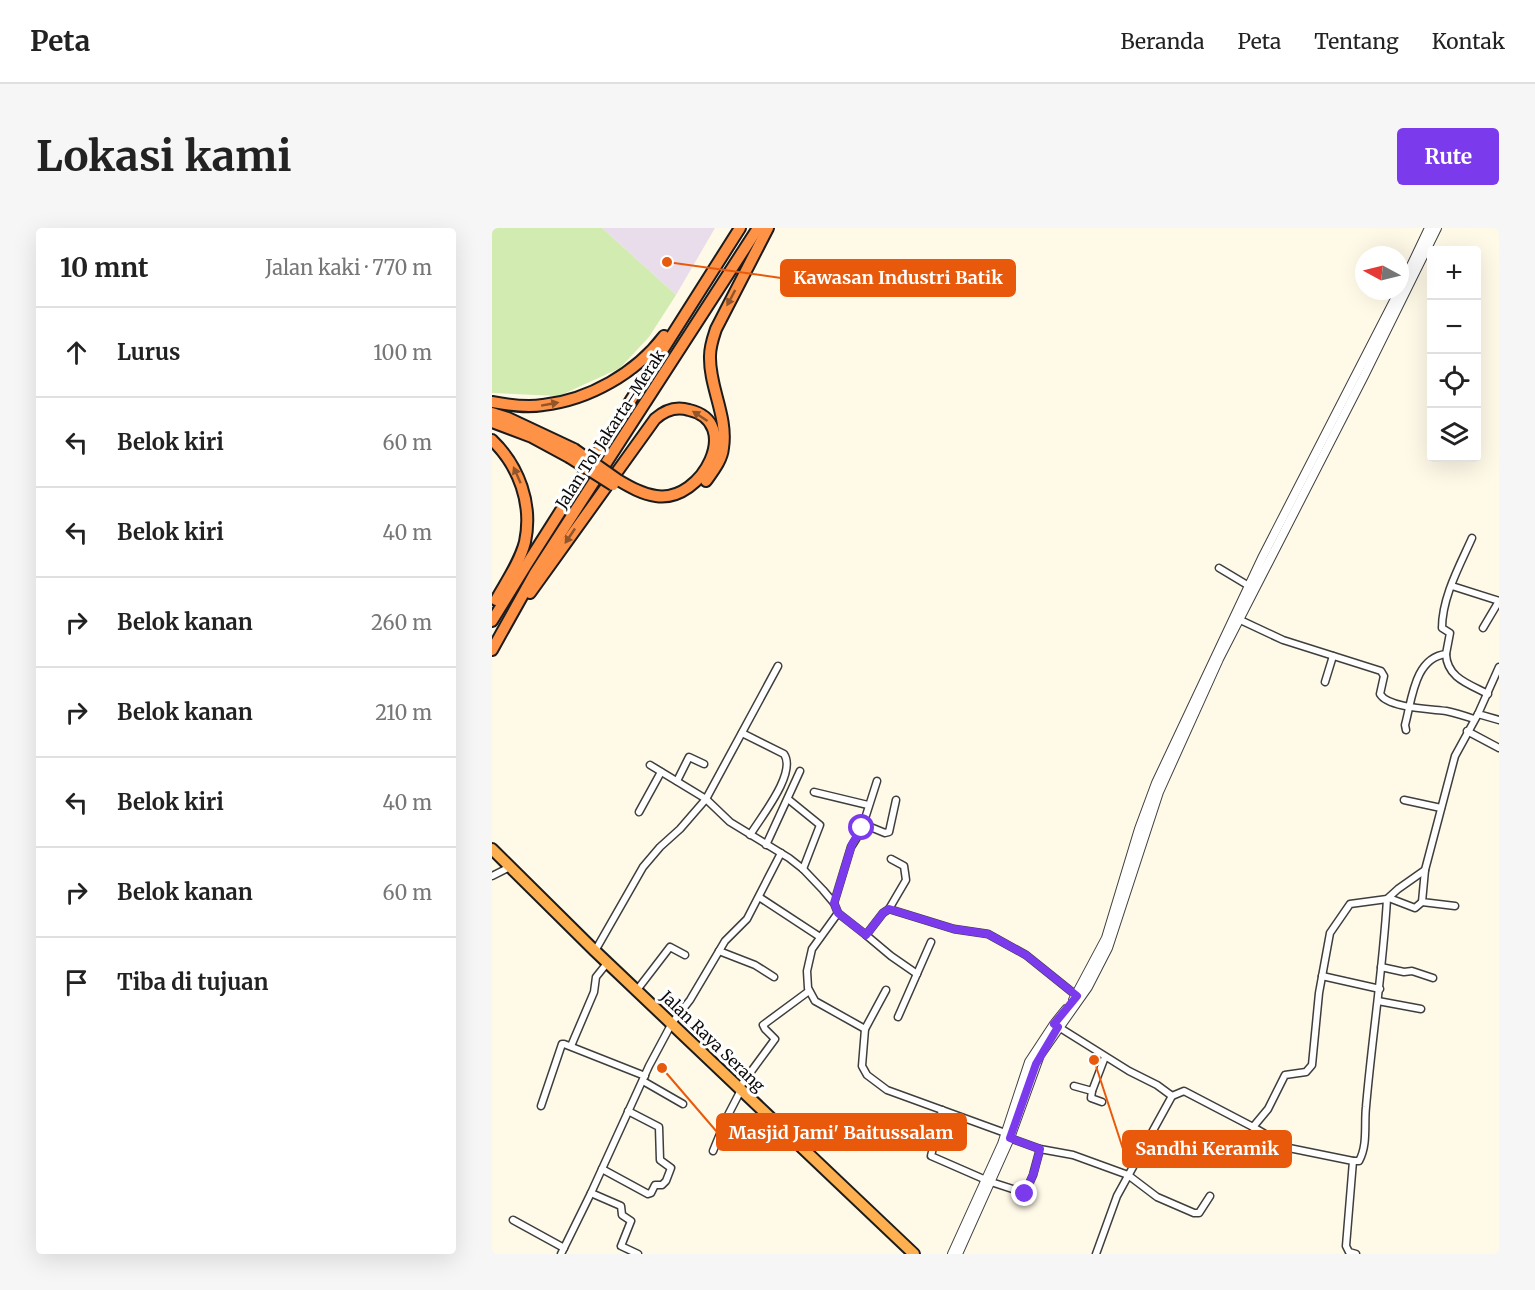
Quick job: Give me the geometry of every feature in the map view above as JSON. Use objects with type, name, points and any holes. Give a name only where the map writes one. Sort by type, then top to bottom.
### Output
[{"type":"highway","points":[[492,402],[541,406],[571,400],[593,391],[641,362],[672,325],[739,228]]},
{"type":"highway","name":"Jalan Tol Jakarta–Merak","points":[[492,621],[739,228]]},
{"type":"highway","name":"Jalan Tol Jakarta–Merak","points":[[492,650],[535,573],[758,228]]},
{"type":"highway","points":[[492,413],[508,418],[572,453],[633,495],[655,501],[670,501],[684,497],[703,485],[717,466],[723,449],[724,424],[711,373],[710,345],[716,328],[768,228]]},
{"type":"highway","points":[[504,628],[655,419],[669,410],[683,408],[696,411],[708,420],[715,433],[715,446],[709,464],[700,478],[683,492],[669,496],[656,496],[615,482]]},
{"type":"highway","points":[[492,422],[572,453]]},
{"type":"highway","points":[[492,440],[501,448],[518,475],[523,489],[526,522],[525,541],[518,559],[492,608]]},
{"type":"highway","name":"Jalan Raya Serang","points":[[492,849],[903,1250],[914,1254]]},
{"type":"street","points":[[1409,269],[1429,228]]},
{"type":"street","points":[[952,1254],[1009,1135],[1030,1071],[1056,1026],[1077,996],[1106,938],[1152,791],[1237,618],[1364,376],[1437,228]]},
{"type":"street","points":[[1056,1026],[1088,987],[1108,948],[1159,792],[1237,618],[1248,586],[1394,300]]},
{"type":"street","points":[[1472,538],[1452,586],[1442,625],[1443,629],[1450,633],[1446,654],[1450,672],[1488,694]]},
{"type":"street","points":[[1219,568],[1248,586]]},
{"type":"street","points":[[1452,586],[1499,601],[1483,628]]},
{"type":"street","points":[[1237,618],[1283,640],[1381,671],[1384,676],[1381,697],[1393,703],[1499,720]]},
{"type":"street","points":[[1406,730],[1405,725],[1421,670],[1432,658],[1446,654]]},
{"type":"street","points":[[1325,682],[1333,656]]},
{"type":"street","points":[[595,951],[647,862],[706,799],[778,666]]},
{"type":"street","points":[[1253,1127],[1268,1109],[1285,1076],[1311,1069],[1322,976],[1330,933],[1348,905],[1388,898],[1415,908],[1422,902],[1425,870],[1455,756],[1488,694],[1499,667]]},
{"type":"street","points":[[1467,731],[1499,748],[1497,753],[1499,755]]},
{"type":"street","points":[[742,733],[784,754],[788,764],[784,781],[750,835]]},
{"type":"street","points":[[677,781],[689,757],[704,764]]},
{"type":"street","points":[[650,765],[706,799],[730,822],[782,853],[803,869],[834,903],[838,913],[917,974]]},
{"type":"street","points":[[766,845],[800,771]]},
{"type":"street","points":[[639,812],[662,772]]},
{"type":"street","points":[[834,903],[852,844],[861,831],[877,780]]},
{"type":"street","points":[[797,781],[804,785]]},
{"type":"street","points":[[814,792],[868,805]]},
{"type":"street","points":[[788,799],[820,825],[803,869]]},
{"type":"street","points":[[863,824],[889,832],[896,800]]},
{"type":"street","points":[[1404,800],[1441,807]]},
{"type":"street","points":[[513,1220],[562,1251],[672,1023],[690,1000],[731,934],[747,919],[782,853]]},
{"type":"street","points":[[866,935],[883,913],[889,909],[905,884],[904,866],[891,859]]},
{"type":"street","points":[[492,876],[510,867]]},
{"type":"street","points":[[1096,1254],[1117,1196],[1128,1174],[1146,1146],[1172,1096],[1184,1091],[1289,1148],[1359,1161],[1364,1144],[1388,898],[1425,870]]},
{"type":"street","points":[[759,897],[820,937]]},
{"type":"street","points":[[1422,902],[1455,906]]},
{"type":"street","points":[[889,909],[954,929],[988,934],[1026,955],[1077,996]]},
{"type":"street","points":[[838,913],[812,949],[808,959],[809,991],[815,1001],[865,1029]]},
{"type":"street","points":[[898,1017],[931,942]]},
{"type":"street","points":[[637,990],[669,948],[685,956]]},
{"type":"street","points":[[719,951],[755,965],[774,977]]},
{"type":"street","points":[[571,1046],[594,992],[596,977],[608,962]]},
{"type":"street","points":[[1381,967],[1405,972],[1412,971],[1433,978]]},
{"type":"street","points":[[1322,976],[1380,989]]},
{"type":"street","points":[[886,990],[865,1029],[862,1066],[867,1075],[887,1090],[1009,1135],[1040,1149],[1073,1155],[1128,1174],[1157,1197],[1194,1213],[1199,1213],[1210,1196]]},
{"type":"street","points":[[713,1151],[740,1089],[775,1039],[763,1025],[809,991]]},
{"type":"street","points":[[1378,1001],[1421,1009]]},
{"type":"street","points":[[1056,1026],[1172,1096]]},
{"type":"street","points":[[541,1106],[562,1044],[644,1078],[683,1104]]},
{"type":"street","points":[[1102,1102],[1091,1098],[1105,1057]]},
{"type":"street","points":[[1074,1086],[1092,1091]]},
{"type":"street","points":[[942,1110],[931,1156],[988,1181],[1025,1194],[1040,1149]]},
{"type":"street","points":[[602,1169],[648,1194],[655,1185],[662,1185],[668,1177],[671,1167],[661,1162],[659,1157],[659,1127],[628,1111]]},
{"type":"street","points":[[1353,1161],[1346,1246],[1349,1252],[1356,1254]]},
{"type":"street","points":[[958,1254],[988,1181]]},
{"type":"street","points":[[591,1193],[621,1206],[622,1215],[631,1221],[621,1246],[638,1254]]},
{"type":"shaded area","points":[[602,228],[715,228],[676,295]]},
{"type":"green space","points":[[492,228],[602,228],[676,295],[649,337],[620,368],[559,396],[492,393]]},
{"type":"place","name":"Kawasan Industri Batik","points":[[667,262]]},
{"type":"place","name":"Sandhi Keramik","points":[[1094,1060]]},
{"type":"place","name":"Masjid Jami' Baitussalam","points":[[662,1068]]},
{"type":"route","points":[[862,828],[852,844],[834,903],[838,913],[866,935],[883,913],[889,909],[954,929],[988,934],[1026,955],[1077,996],[1054,1024],[1058,1027],[1036,1064],[1010,1138],[1040,1149],[1025,1194]]}]
